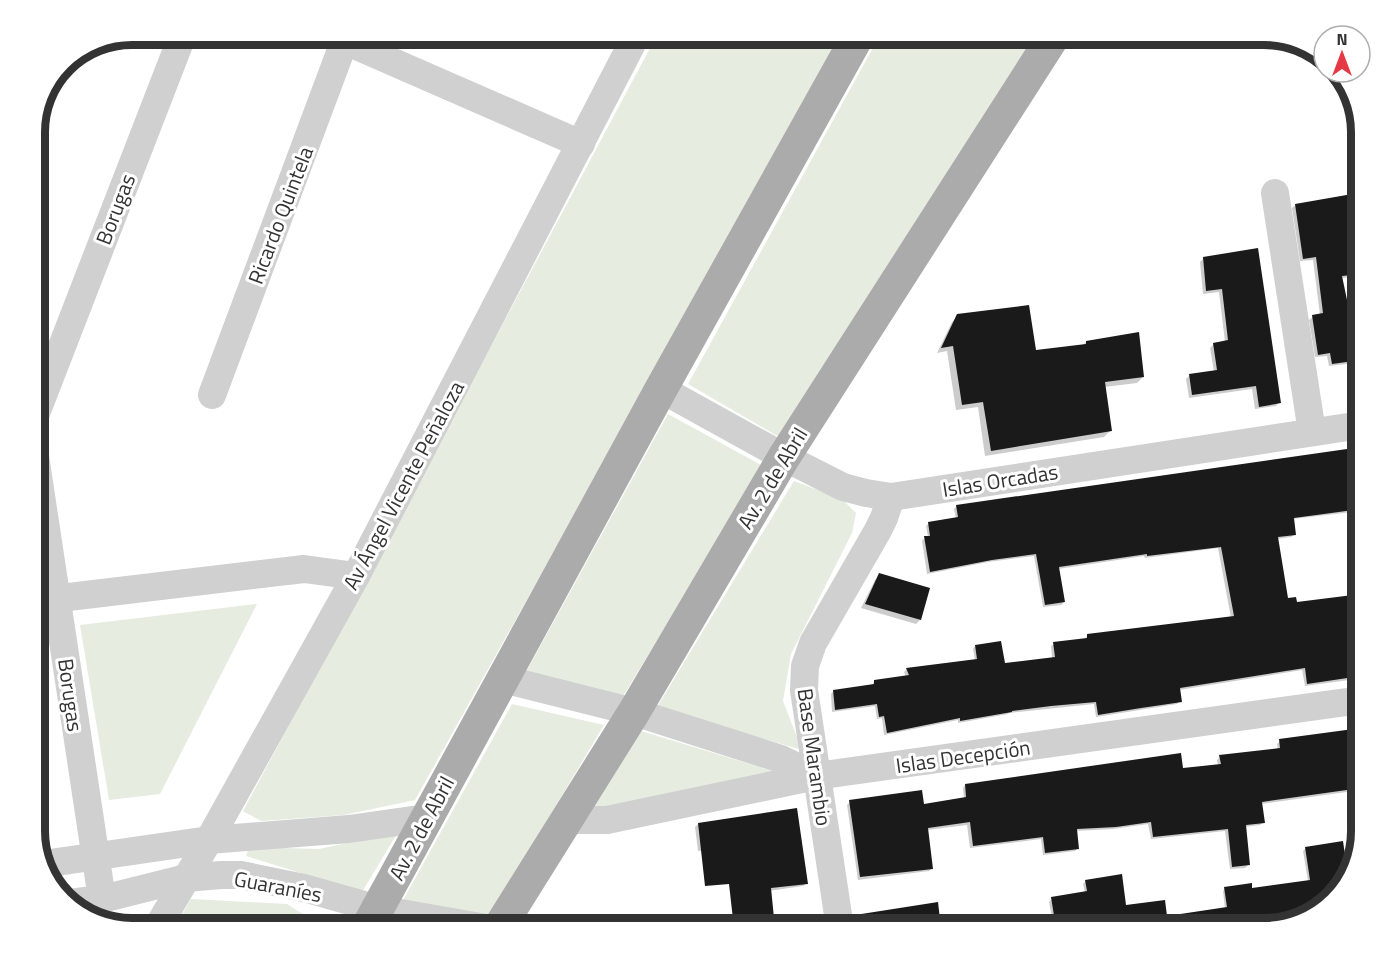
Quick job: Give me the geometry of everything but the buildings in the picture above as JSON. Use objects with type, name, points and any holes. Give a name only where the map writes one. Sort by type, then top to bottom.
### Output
[{"type":"main road","name":"Av. 2 de Abril","points":[[373,918],[661,388],[853,45]]},
{"type":"main road","name":"Av. 2 de Abril","points":[[505,918],[634,712],[784,457],[1048,45]]},
{"type":"street","name":"Borugas","points":[[45,390],[179,45]]},
{"type":"street","name":"Ricardo Quintela","points":[[212,396],[343,45]]},
{"type":"street","points":[[362,45],[581,144]]},
{"type":"street","name":"Av Ángel Vicente Peñaloza","points":[[163,918],[209,840],[356,576],[631,45]]},
{"type":"street","points":[[1275,193],[1312,432]]},
{"type":"street","name":"Islas Orcadas","points":[[661,388],[784,457],[843,487],[891,497],[1351,427]]},
{"type":"street","name":"Base Marambio","points":[[838,918],[804,690],[805,666],[813,643],[877,532],[891,497]]},
{"type":"street","points":[[46,600],[304,569],[356,576]]},
{"type":"street","name":"Borugas","points":[[46,600],[102,899]]},
{"type":"street","points":[[503,679],[634,712],[781,759],[816,776]]},
{"type":"street","name":"Islas Decepción","points":[[567,820],[607,820],[816,776],[1351,702]]},
{"type":"street","name":"Guaraníes","points":[[52,863],[209,840],[349,829],[426,818]]},
{"type":"street","name":"Guaraníes","points":[[82,901],[102,899],[186,878],[241,875],[304,888],[370,918]]},
{"type":"shaded area","points":[[652,45],[836,45],[415,800],[344,815],[261,821],[243,811]]},
{"type":"shaded area","points":[[874,45],[1034,45],[779,437],[688,384]]},
{"type":"shaded area","points":[[668,414],[763,466],[622,698],[526,672]]},
{"type":"shaded area","points":[[794,481],[842,499],[856,513],[852,533],[791,654],[783,701],[802,750],[657,707]]},
{"type":"shaded area","points":[[257,604],[160,794],[109,800],[80,625]]},
{"type":"shaded area","points":[[512,704],[604,725],[489,918],[402,902]]},
{"type":"shaded area","points":[[641,731],[783,774],[591,809]]},
{"type":"shaded area","points":[[398,832],[362,892],[246,856],[249,847],[319,849]]},
{"type":"shaded area","points":[[191,899],[287,904],[307,918],[180,918]]}]
